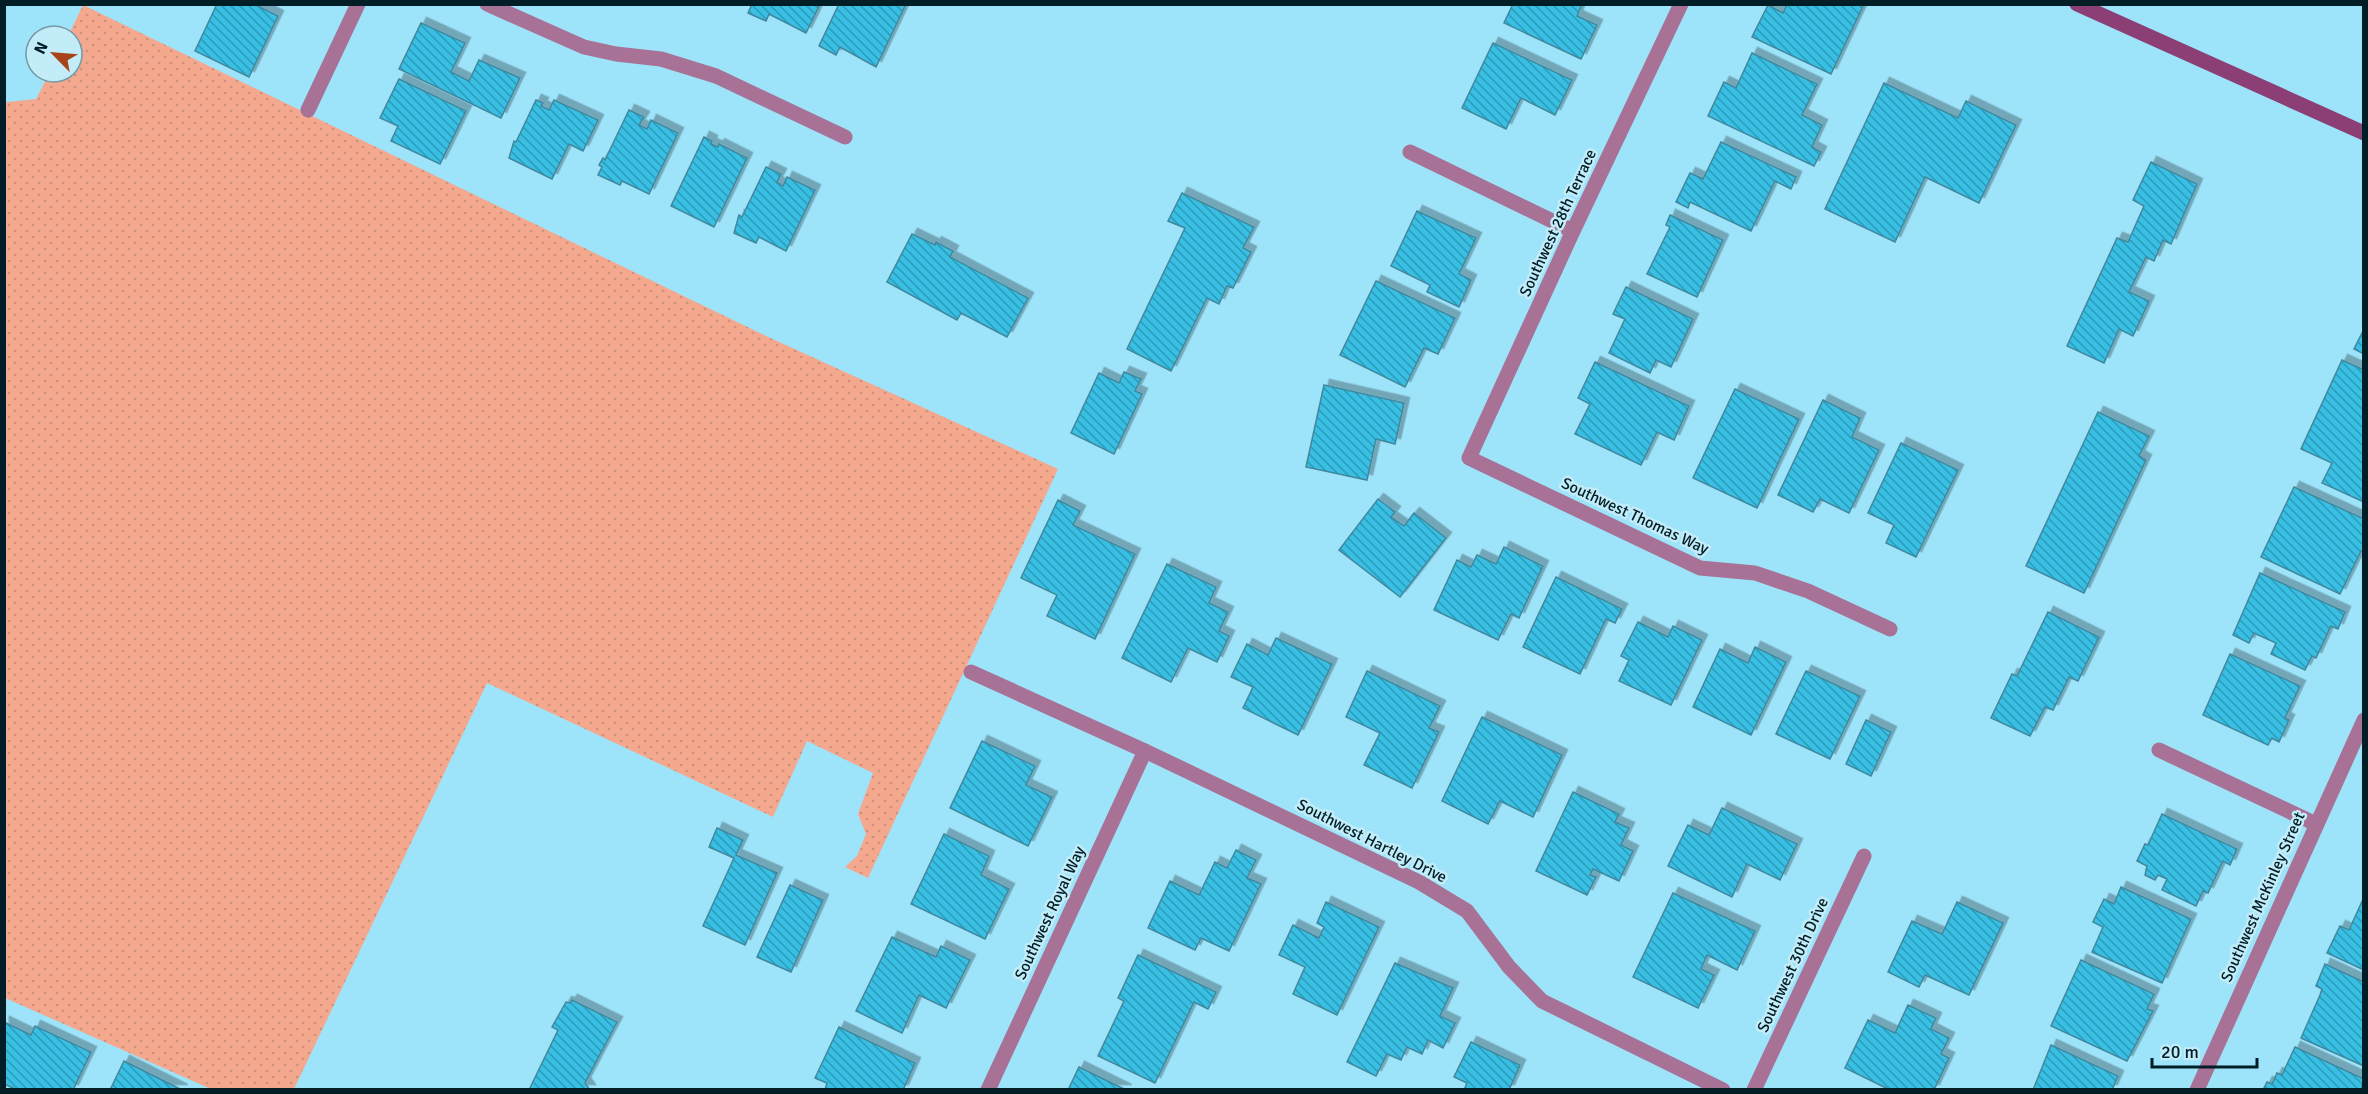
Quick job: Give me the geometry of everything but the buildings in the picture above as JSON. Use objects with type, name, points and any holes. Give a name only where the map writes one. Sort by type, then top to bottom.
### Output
[{"type":"main road","points":[[2077,4],[2364,133]]},
{"type":"street","points":[[308,110],[358,4]]},
{"type":"street","points":[[487,4],[545,32],[584,47],[616,54],[661,59],[716,75],[845,137]]},
{"type":"street","name":"Southwest 28th Terrace","points":[[1469,458],[1573,231],[1681,4]]},
{"type":"street","points":[[1410,152],[1573,231]]},
{"type":"street","name":"Southwest Thomas Way","points":[[1469,458],[1700,568],[1755,573],[1808,591],[1890,629]]},
{"type":"street","name":"Southwest Hartley Drive","points":[[971,672],[1145,751],[1419,882],[1467,911],[1509,967],[1542,1001],[1723,1089]]},
{"type":"street","name":"Southwest McKinley Street","points":[[2196,1089],[2364,720]]},
{"type":"street","points":[[2159,750],[2316,824]]},
{"type":"street","name":"Southwest Royal Way","points":[[988,1089],[1145,751]]},
{"type":"street","name":"Southwest 30th Drive","points":[[1754,1089],[1864,856]]},
{"type":"shaded area","points":[[83,5],[766,336],[1058,469],[868,878],[845,867],[857,856],[866,834],[858,814],[873,773],[807,741],[773,817],[487,683],[294,1089],[211,1089],[5,998],[5,107],[7,102],[36,99],[44,84],[84,84],[84,24],[74,24]]}]
